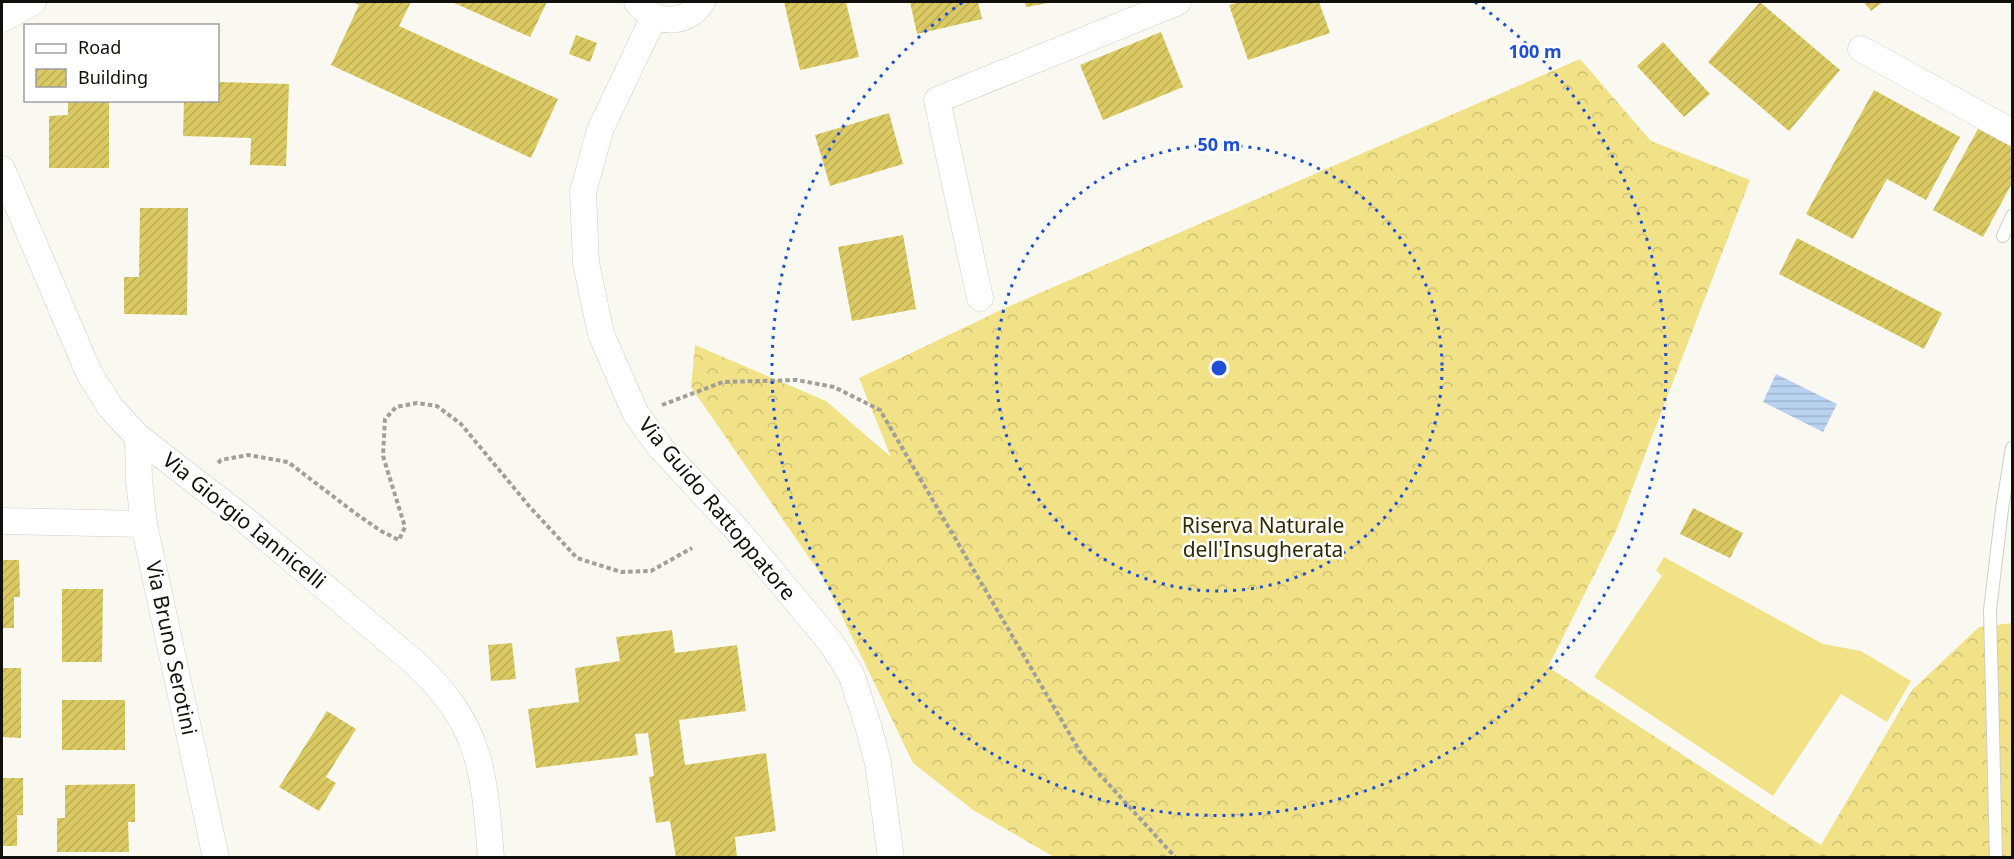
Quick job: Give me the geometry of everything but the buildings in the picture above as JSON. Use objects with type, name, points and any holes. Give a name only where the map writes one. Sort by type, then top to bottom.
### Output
[{"type":"street","points":[[2,19],[33,2]]},
{"type":"street","points":[[646,9],[665,20],[677,20],[688,16],[702,2]]},
{"type":"street","points":[[980,298],[937,100],[1178,2]]},
{"type":"street","name":"Via Guido Rattoppatore","points":[[646,9],[600,130],[583,192],[586,263],[601,334],[636,414],[660,447],[739,532],[832,644],[845,664],[858,692],[873,743],[891,858]]},
{"type":"street","points":[[1861,49],[2013,132]]},
{"type":"street","name":"Via Giorgio Iannicelli","points":[[2,169],[94,382],[111,408],[138,437],[252,525],[415,663],[444,692],[464,722],[476,748],[483,779],[491,858]]},
{"type":"street","name":"Via Bruno Serotini","points":[[138,437],[138,472],[144,524],[216,858]]},
{"type":"street","points":[[2,521],[144,524]]},
{"type":"lane","points":[[2002,236],[2013,216]]},
{"type":"lane","points":[[1996,858],[1990,610],[2002,509],[2013,448]]},
{"type":"path","points":[[636,414],[723,382],[797,380],[834,387],[880,410],[1082,755],[1176,858]]},
{"type":"path","points":[[201,485],[221,460],[248,455],[288,462],[363,519],[399,540],[405,527],[383,456],[385,419],[396,407],[417,403],[437,406],[461,424],[529,506],[577,558],[621,572],[651,572],[692,548]]},
{"type":"green space","name":"Riserva Naturale dell'Insugherata","points":[[1580,59],[1651,141],[1750,180],[1616,531],[1548,667],[1821,845],[1912,690],[1979,627],[2012,623],[2012,857],[1054,857],[973,810],[913,763],[824,579],[691,387],[695,345],[826,401],[891,457],[859,378],[1003,309]]},
{"type":"green space","points":[[1664,557],[1823,644],[1861,651],[1911,681],[1887,722],[1841,694],[1773,796],[1594,677],[1662,576],[1656,570]]},
{"type":"water","points":[[1776,374],[1837,404],[1823,432],[1763,402]]}]
